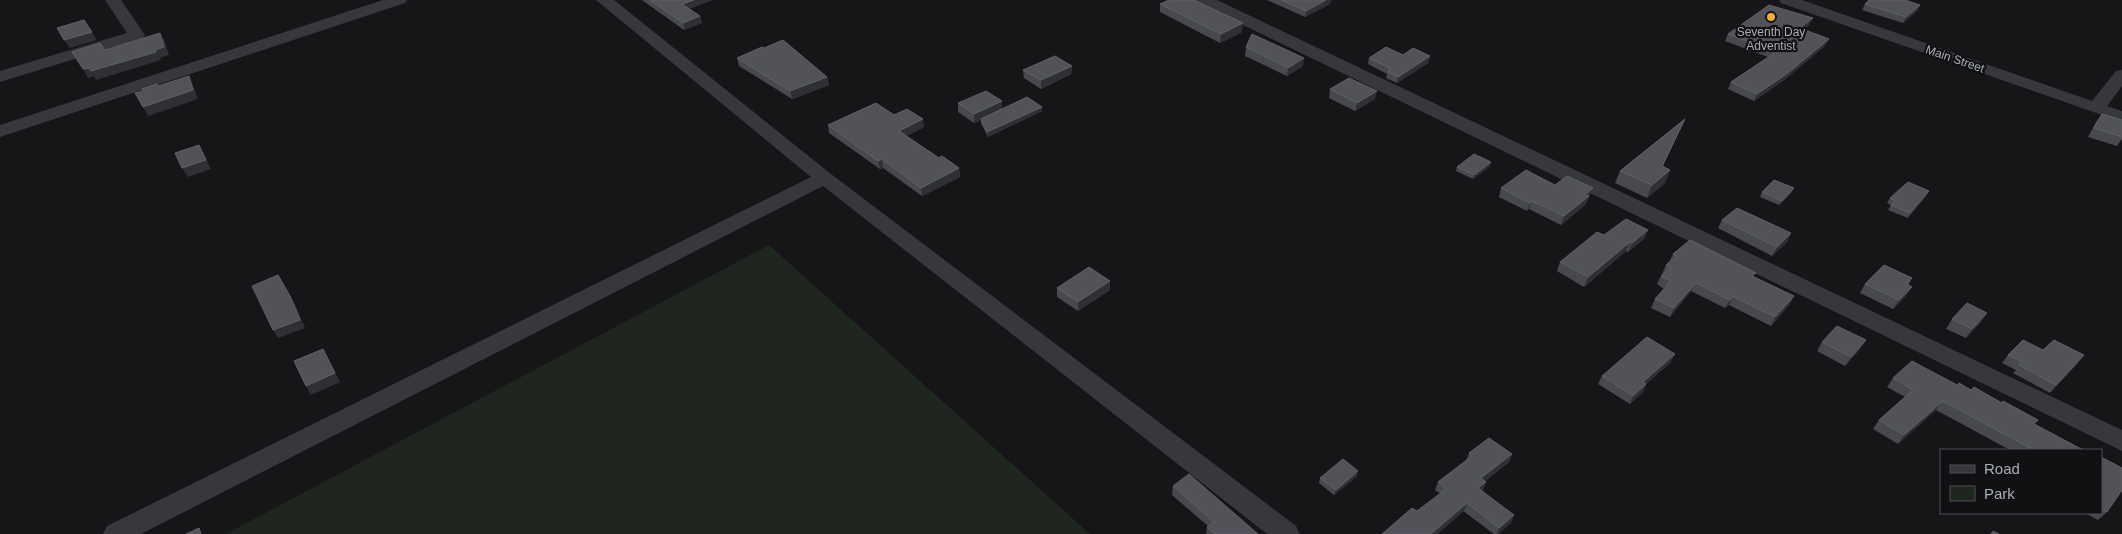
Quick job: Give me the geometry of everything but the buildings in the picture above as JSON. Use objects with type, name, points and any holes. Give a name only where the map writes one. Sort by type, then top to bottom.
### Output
[{"type":"street","points":[[0,77],[137,35],[113,0]]},
{"type":"street","points":[[0,131],[399,0]]},
{"type":"street","points":[[604,0],[824,178],[1287,534]]},
{"type":"street","points":[[1204,0],[2122,441]]},
{"type":"street","name":"Main Street","points":[[1788,0],[2122,117]]},
{"type":"street","points":[[2096,108],[2122,75]]},
{"type":"street","points":[[116,534],[824,178]]},
{"type":"green space","points":[[769,245],[1090,534],[226,534]]},
{"type":"place","name":"Seventh Day Adventist","points":[[1771,17]]}]
